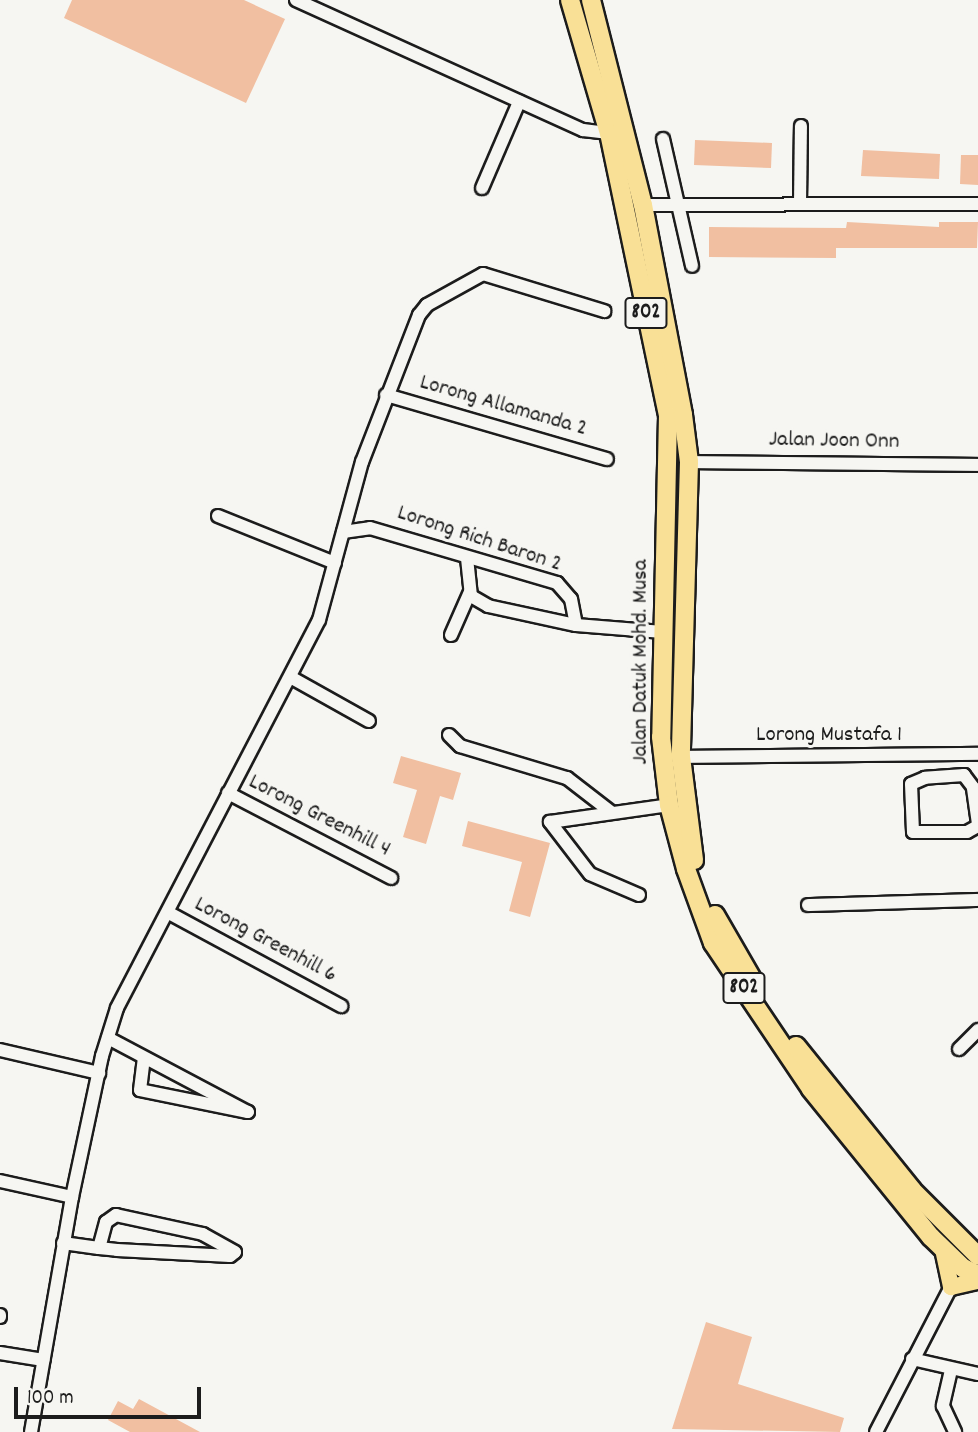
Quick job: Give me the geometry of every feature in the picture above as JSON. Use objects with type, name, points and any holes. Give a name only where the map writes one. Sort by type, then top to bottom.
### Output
[{"type":"highway","name":"Jalan Datuk Mohd. Musa","points":[[570,0],[609,133],[668,416],[661,737],[669,805],[686,869],[713,943],[811,1089],[943,1249],[963,1268],[978,1275]]},
{"type":"highway","name":"Jalan Datuk Mohd. Musa","points":[[591,0],[643,205],[689,462],[681,757],[695,866],[722,933],[801,1055],[912,1190],[978,1256]]},
{"type":"highway","points":[[663,632],[673,630],[685,615]]},
{"type":"main road","points":[[943,1249],[951,1287],[978,1281]]},
{"type":"street","points":[[296,0],[583,130],[609,133]]},
{"type":"street","points":[[482,188],[519,102]]},
{"type":"street","points":[[800,204],[801,126]]},
{"type":"street","points":[[663,139],[692,266]]},
{"type":"street","points":[[643,205],[978,204]]},
{"type":"street","points":[[31,1432],[62,1243],[99,1073],[117,1008],[169,914],[228,793],[292,678],[319,620],[343,532],[386,395],[419,315],[427,305],[483,274],[604,311]]},
{"type":"street","name":"Lorong Allamanda 2","points":[[386,395],[607,459]]},
{"type":"street","name":"Jalan Joon Onn","points":[[689,462],[978,465]]},
{"type":"street","points":[[218,516],[335,563]]},
{"type":"street","name":"Lorong Rich Baron 2","points":[[343,532],[370,527],[557,583],[571,599],[576,625]]},
{"type":"street","points":[[451,635],[470,592],[467,558]]},
{"type":"street","points":[[470,592],[488,606],[576,625],[663,632]]},
{"type":"street","points":[[292,678],[369,721]]},
{"type":"street","points":[[449,735],[460,746],[567,778],[611,812]]},
{"type":"street","name":"Lorong Mustafa 1","points":[[681,757],[911,757],[978,754]]},
{"type":"street","points":[[911,757],[925,778]]},
{"type":"street","points":[[958,774],[967,777],[978,825],[967,832],[913,832],[911,783],[925,778],[958,774]]},
{"type":"street","name":"Lorong Greenhill 4","points":[[228,793],[391,878]]},
{"type":"street","points":[[639,895],[590,874],[570,854],[550,822],[669,805]]},
{"type":"street","points":[[808,905],[978,900]]},
{"type":"street","name":"Lorong Greenhill 6","points":[[169,914],[341,1006]]},
{"type":"street","points":[[959,1049],[978,1030]]},
{"type":"street","points":[[108,1038],[247,1108],[242,1113],[140,1090],[144,1058]]},
{"type":"street","points":[[0,1050],[99,1073]]},
{"type":"street","points":[[0,1181],[72,1197]]},
{"type":"street","points":[[62,1243],[99,1248],[230,1256],[233,1249],[203,1234],[116,1215],[106,1222],[99,1248]]},
{"type":"street","points":[[876,1432],[951,1287]]},
{"type":"street","points":[[0,1353],[43,1360]]},
{"type":"street","points":[[912,1359],[978,1374]]},
{"type":"street","points":[[951,1370],[943,1406],[955,1432]]},
{"type":"building","points":[[72,0],[244,0],[285,19],[246,103],[64,18]]},
{"type":"building","points":[[695,140],[772,143],[771,168],[694,165]]},
{"type":"building","points":[[863,150],[940,154],[939,179],[861,176]]},
{"type":"building","points":[[961,155],[978,155],[978,185],[960,184]]},
{"type":"building","points":[[847,222],[939,227],[939,222],[978,222],[977,248],[836,248],[836,258],[709,257],[709,227],[846,228]]},
{"type":"building","points":[[401,756],[461,773],[453,800],[440,796],[426,844],[403,837],[417,790],[393,783]]},
{"type":"building","points":[[468,821],[550,843],[530,917],[509,911],[522,862],[462,846]]},
{"type":"building","points":[[706,1322],[752,1337],[738,1384],[844,1418],[840,1432],[672,1429]]},
{"type":"building","points":[[139,1399],[200,1432],[130,1432],[108,1420],[118,1401],[133,1409]]}]
